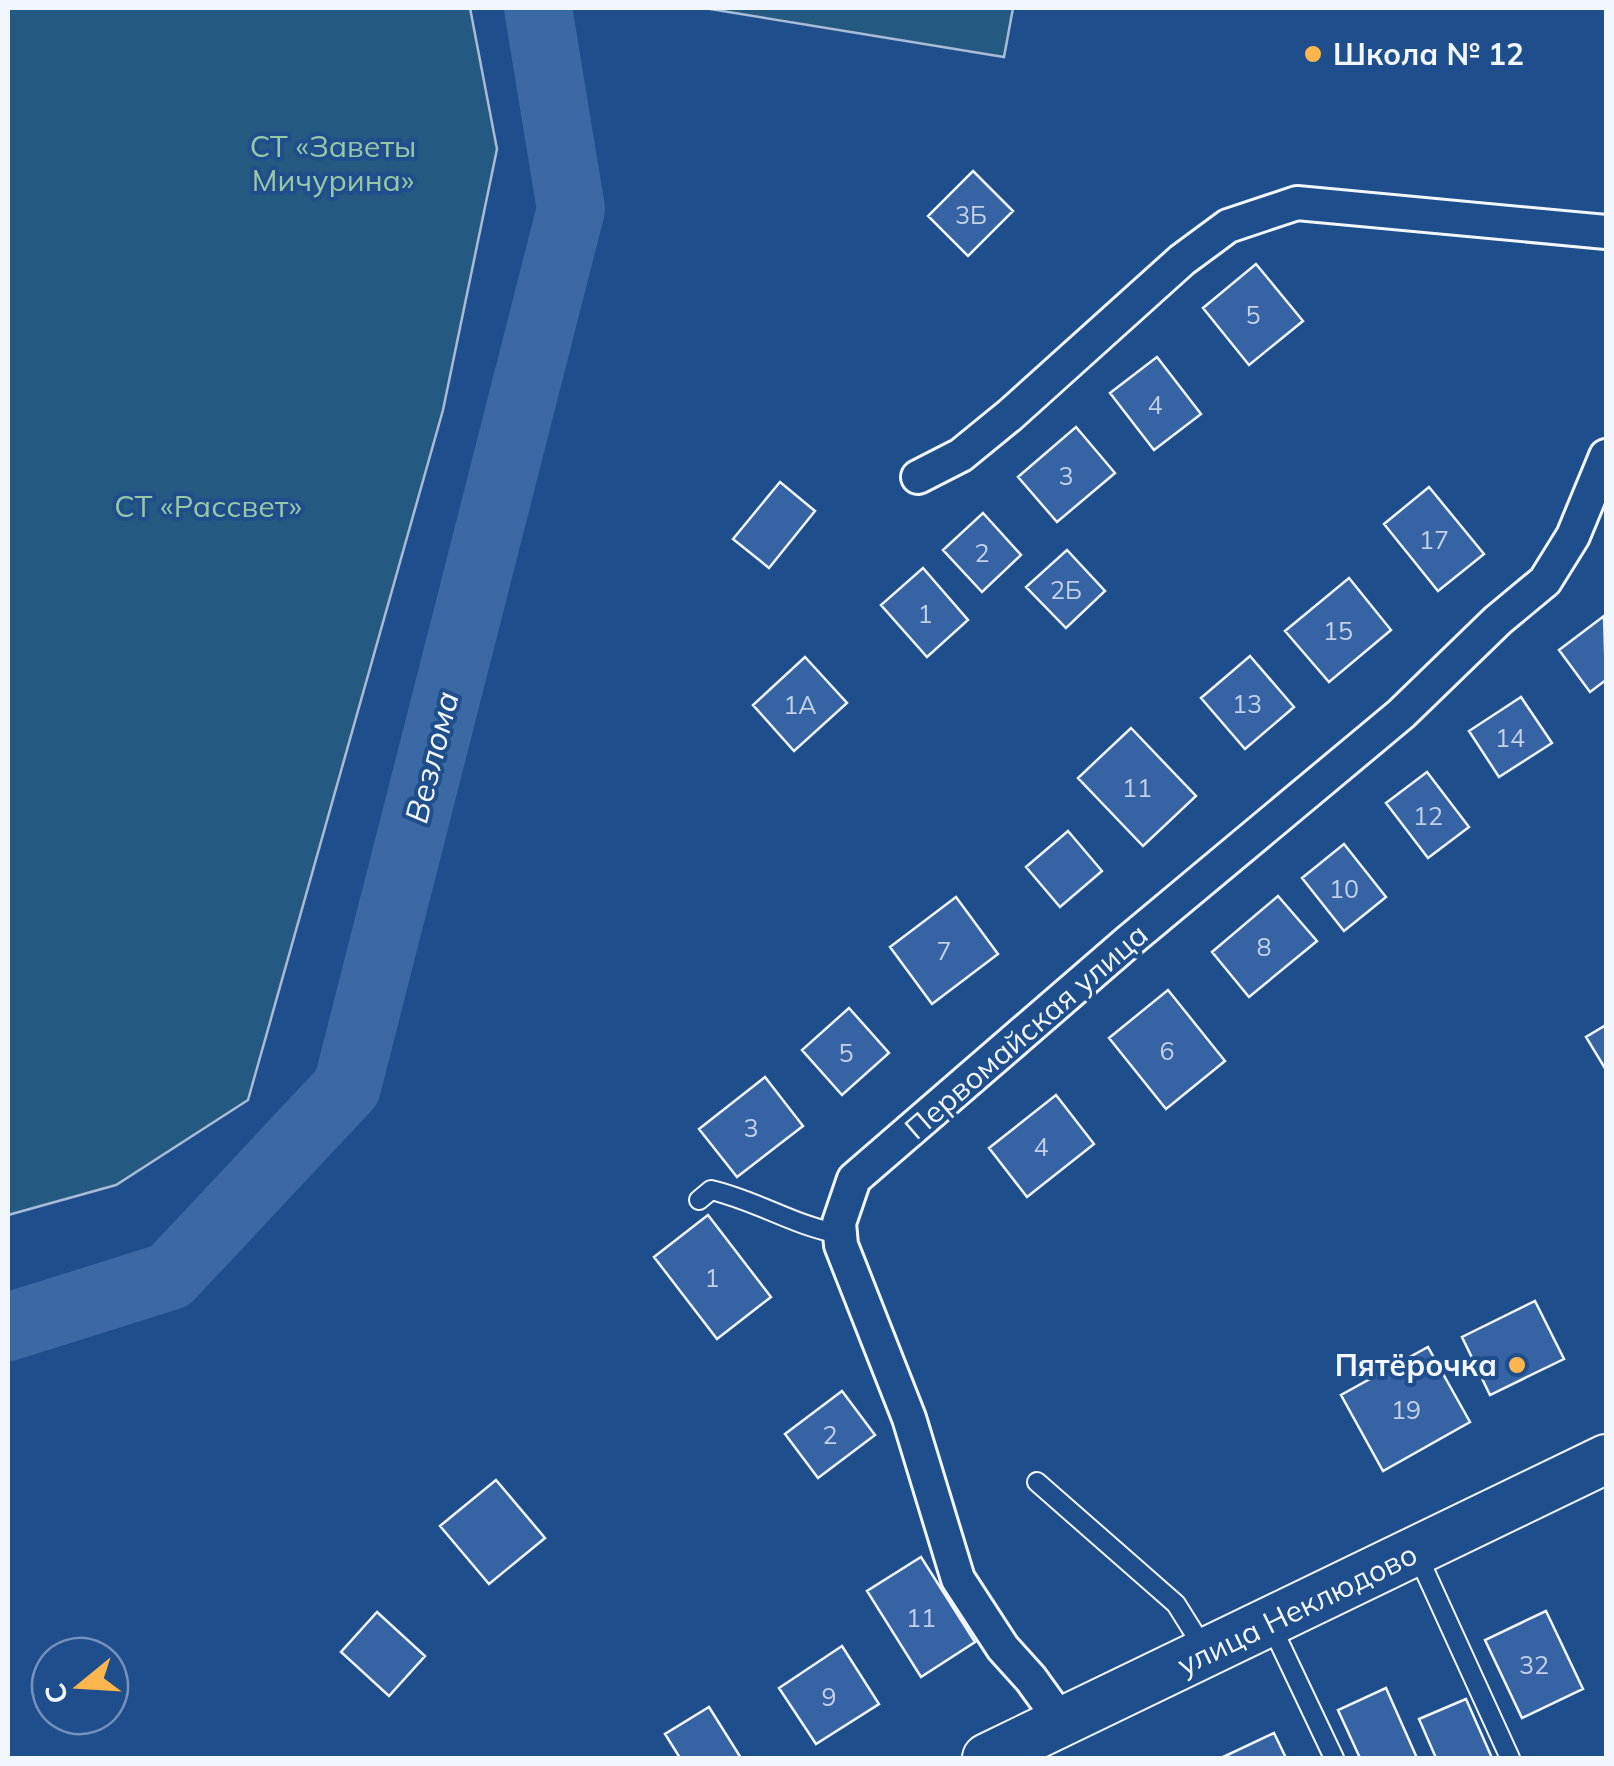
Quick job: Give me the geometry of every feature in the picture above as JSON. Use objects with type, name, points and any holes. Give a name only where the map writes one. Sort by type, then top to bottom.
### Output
[{"type":"main road","name":"улица Неклюдово","points":[[987,1758],[1606,1459]]},
{"type":"street","points":[[918,476],[961,454],[1010,415],[1182,260],[1228,226],[1297,203],[1606,232]]},
{"type":"street","name":"Первомайская улица","points":[[840,1234],[839,1224],[854,1179],[1400,714],[1498,620],[1545,581],[1573,536],[1606,456]]},
{"type":"street","points":[[840,1234],[909,1418],[958,1579],[1003,1648],[1032,1679],[1062,1722]]},
{"type":"lane","points":[[699,1200],[712,1190],[734,1195],[808,1228],[840,1234]]},
{"type":"lane","points":[[1036,1482],[1176,1604],[1206,1652]]},
{"type":"lane","points":[[1416,1552],[1510,1758]]},
{"type":"lane","points":[[1270,1622],[1334,1758]]},
{"type":"green space","name":"СТ «Рассвет»","points":[[8,8],[470,8],[497,149],[443,410],[248,1100],[116,1185],[8,1215]]},
{"type":"green space","points":[[704,8],[1013,8],[1004,57]]},
{"type":"building","points":[[973,171],[1013,211],[968,256],[928,216]]},
{"type":"building","points":[[1256,264],[1303,321],[1249,365],[1203,308]]},
{"type":"building","points":[[1157,357],[1201,414],[1154,450],[1110,393]]},
{"type":"building","points":[[1076,427],[1115,473],[1057,522],[1018,477]]},
{"type":"building","points":[[780,482],[815,511],[769,568],[733,539]]},
{"type":"building","points":[[1429,487],[1484,554],[1438,591],[1384,524]]},
{"type":"building","points":[[983,513],[1021,555],[982,592],[943,550]]},
{"type":"building","points":[[1067,550],[1105,591],[1066,628],[1026,587]]},
{"type":"building","points":[[923,568],[968,620],[927,657],[881,605]]},
{"type":"building","points":[[1349,578],[1391,630],[1329,682],[1285,631]]},
{"type":"building","points":[[1604,616],[1606,680],[1590,692],[1559,650]]},
{"type":"building","points":[[1250,656],[1294,707],[1245,749],[1201,698]]},
{"type":"building","points":[[805,657],[847,703],[794,751],[753,705]]},
{"type":"building","points":[[1521,697],[1552,743],[1499,777],[1469,731]]},
{"type":"building","points":[[1131,728],[1196,796],[1143,846],[1078,778]]},
{"type":"building","points":[[1427,772],[1469,827],[1428,858],[1386,803]]},
{"type":"building","points":[[1068,831],[1102,871],[1060,907],[1026,867]]},
{"type":"building","points":[[1344,844],[1386,897],[1344,931],[1302,878]]},
{"type":"building","points":[[1278,896],[1317,941],[1249,997],[1212,952]]},
{"type":"building","points":[[956,897],[998,954],[932,1004],[890,947]]},
{"type":"building","points":[[1168,990],[1225,1061],[1166,1109],[1109,1038]]},
{"type":"building","points":[[849,1008],[889,1053],[842,1095],[802,1050]]},
{"type":"building","points":[[1606,1025],[1606,1070],[1586,1037]]},
{"type":"building","points":[[765,1077],[803,1126],[737,1177],[699,1129]]},
{"type":"building","points":[[1056,1095],[1094,1144],[1027,1197],[989,1148]]},
{"type":"building","points":[[708,1215],[771,1297],[717,1339],[654,1257]]},
{"type":"building","points":[[1535,1301],[1564,1359],[1490,1395],[1462,1337]]},
{"type":"building","points":[[1428,1347],[1470,1422],[1383,1471],[1341,1395]]},
{"type":"building","points":[[842,1391],[875,1435],[818,1478],[785,1434]]},
{"type":"building","points":[[496,1480],[545,1538],[489,1584],[440,1526]]},
{"type":"building","points":[[921,1557],[975,1642],[921,1677],[867,1591]]},
{"type":"building","points":[[1546,1611],[1583,1689],[1522,1718],[1485,1640]]},
{"type":"building","points":[[377,1612],[425,1656],[389,1696],[341,1652]]},
{"type":"building","points":[[842,1646],[879,1704],[816,1744],[779,1688]]},
{"type":"building","points":[[1386,1688],[1417,1758],[1360,1758],[1338,1710]]},
{"type":"building","points":[[1466,1699],[1492,1758],[1436,1758],[1419,1719]]},
{"type":"building","points":[[709,1707],[741,1758],[680,1758],[665,1734]]},
{"type":"building","points":[[1274,1733],[1286,1758],[1221,1758]]},
{"type":"waterway","name":"Везлома","points":[[8,1327],[170,1276],[347,1087],[571,209],[538,8]]},
{"type":"place","name":"Школа № 12","points":[[1313,54]]},
{"type":"place","name":"Пятёрочка","points":[[1517,1365]]},
{"type":"park label","name":"СТ «Заветы Мичурина»","points":[[333,163]]}]
